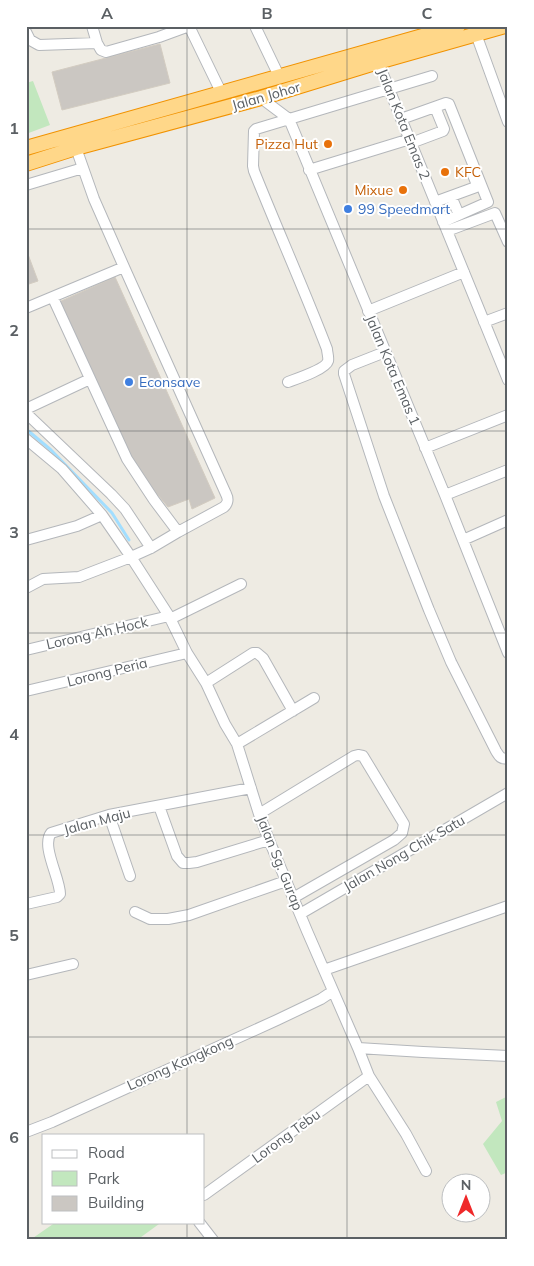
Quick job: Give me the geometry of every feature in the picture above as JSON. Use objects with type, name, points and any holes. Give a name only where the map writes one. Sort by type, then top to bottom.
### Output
[{"type":"highway","name":"Jalan Johor","points":[[26,148],[278,76],[426,30],[458,26]]},
{"type":"highway","name":"Jalan Johor","points":[[26,164],[76,148],[261,98],[505,26]]},
{"type":"street","points":[[92,26],[97,43],[101,50],[106,52],[159,37],[189,26],[221,92]]},
{"type":"street","points":[[255,26],[278,76]]},
{"type":"street","points":[[26,32],[30,40],[39,45],[97,43]]},
{"type":"street","points":[[476,34],[508,122]]},
{"type":"street","name":"Jalan Kota Emas 2","points":[[378,62],[508,380]]},
{"type":"street","points":[[288,382],[326,364],[328,361],[327,349],[253,166],[254,131],[256,128],[390,90],[432,76]]},
{"type":"street","points":[[261,98],[289,119]]},
{"type":"street","points":[[402,119],[448,103],[488,202],[459,215],[445,226]]},
{"type":"street","points":[[310,170],[444,131],[435,107]]},
{"type":"street","name":"Jalan Kota Emas 1","points":[[289,119],[445,495],[508,653]]},
{"type":"street","points":[[436,202],[477,185],[453,127],[455,121]]},
{"type":"street","points":[[26,588],[43,579],[79,578],[131,557],[224,508],[227,504],[227,496],[94,199],[76,148]]},
{"type":"street","points":[[26,186],[83,168]]},
{"type":"street","points":[[451,196],[459,215]]},
{"type":"street","points":[[445,226],[495,213],[508,242]]},
{"type":"street","points":[[26,308],[124,268]]},
{"type":"street","points":[[368,310],[464,272]]},
{"type":"street","points":[[53,298],[126,459],[178,532]]},
{"type":"street","points":[[484,322],[508,313]]},
{"type":"street","points":[[385,352],[352,365],[344,371],[346,381],[384,496],[451,662],[500,758],[508,758]]},
{"type":"street","points":[[26,409],[90,379]]},
{"type":"street","points":[[26,413],[111,494],[125,510],[151,548]]},
{"type":"street","points":[[425,448],[508,415]]},
{"type":"street","name":"Jalan Sg. Gurap","points":[[26,439],[62,469],[102,515],[169,618],[206,683],[225,724],[237,744],[269,840],[358,1048],[368,1076],[406,1134],[426,1171]]},
{"type":"street","points":[[445,495],[508,470]]},
{"type":"street","points":[[26,540],[56,533],[102,515]]},
{"type":"street","points":[[463,540],[508,520]]},
{"type":"street","name":"Lorong Ah Hock","points":[[26,650],[169,618],[241,584]]},
{"type":"street","name":"Lorong Peria","points":[[26,692],[187,652]]},
{"type":"street","points":[[206,683],[253,653],[258,653],[263,658],[293,711]]},
{"type":"street","points":[[237,744],[314,698]]},
{"type":"street","points":[[259,814],[358,755],[363,756],[404,824],[402,832],[394,840],[293,898]]},
{"type":"street","name":"Jalan Maju","points":[[26,904],[60,896],[59,882],[48,846],[51,833],[110,815],[251,788]]},
{"type":"street","name":"Jalan Nong Chik Satu","points":[[300,914],[508,793]]},
{"type":"street","points":[[159,806],[176,856],[183,863],[197,862],[269,840]]},
{"type":"street","points":[[110,815],[130,876]]},
{"type":"street","points":[[135,912],[150,919],[189,916],[286,881]]},
{"type":"street","points":[[324,970],[508,906]]},
{"type":"street","points":[[26,975],[73,964]]},
{"type":"street","name":"Lorong Kangkong","points":[[26,1132],[277,1020],[321,999],[333,991]]},
{"type":"street","points":[[358,1048],[508,1056]]},
{"type":"street","name":"Lorong Tebu","points":[[205,1194],[368,1076]]},
{"type":"street","points":[[201,1224],[214,1240]]},
{"type":"green space","points":[[33,81],[50,125],[26,134],[26,83]]},
{"type":"green space","points":[[508,1096],[508,1172],[501,1175],[483,1144],[502,1121],[496,1102]]},
{"type":"green space","points":[[53,1224],[159,1224],[137,1240],[30,1240]]},
{"type":"building","points":[[160,44],[170,83],[62,110],[52,72]]},
{"type":"building","points":[[26,249],[38,281],[26,285]]},
{"type":"building","name":"Econsave","points":[[115,277],[215,498],[192,509],[189,499],[168,507],[131,463],[59,302]]},
{"type":"waterway","points":[[26,429],[51,450],[112,513],[129,540]]},
{"type":"place","name":"Pizza Hut","points":[[328,144]]},
{"type":"place","name":"KFC","points":[[445,172]]},
{"type":"place","name":"Mixue","points":[[403,190]]},
{"type":"place","name":"99 Speedmart","points":[[348,209]]},
{"type":"place","name":"Econsave","points":[[129,382]]}]
